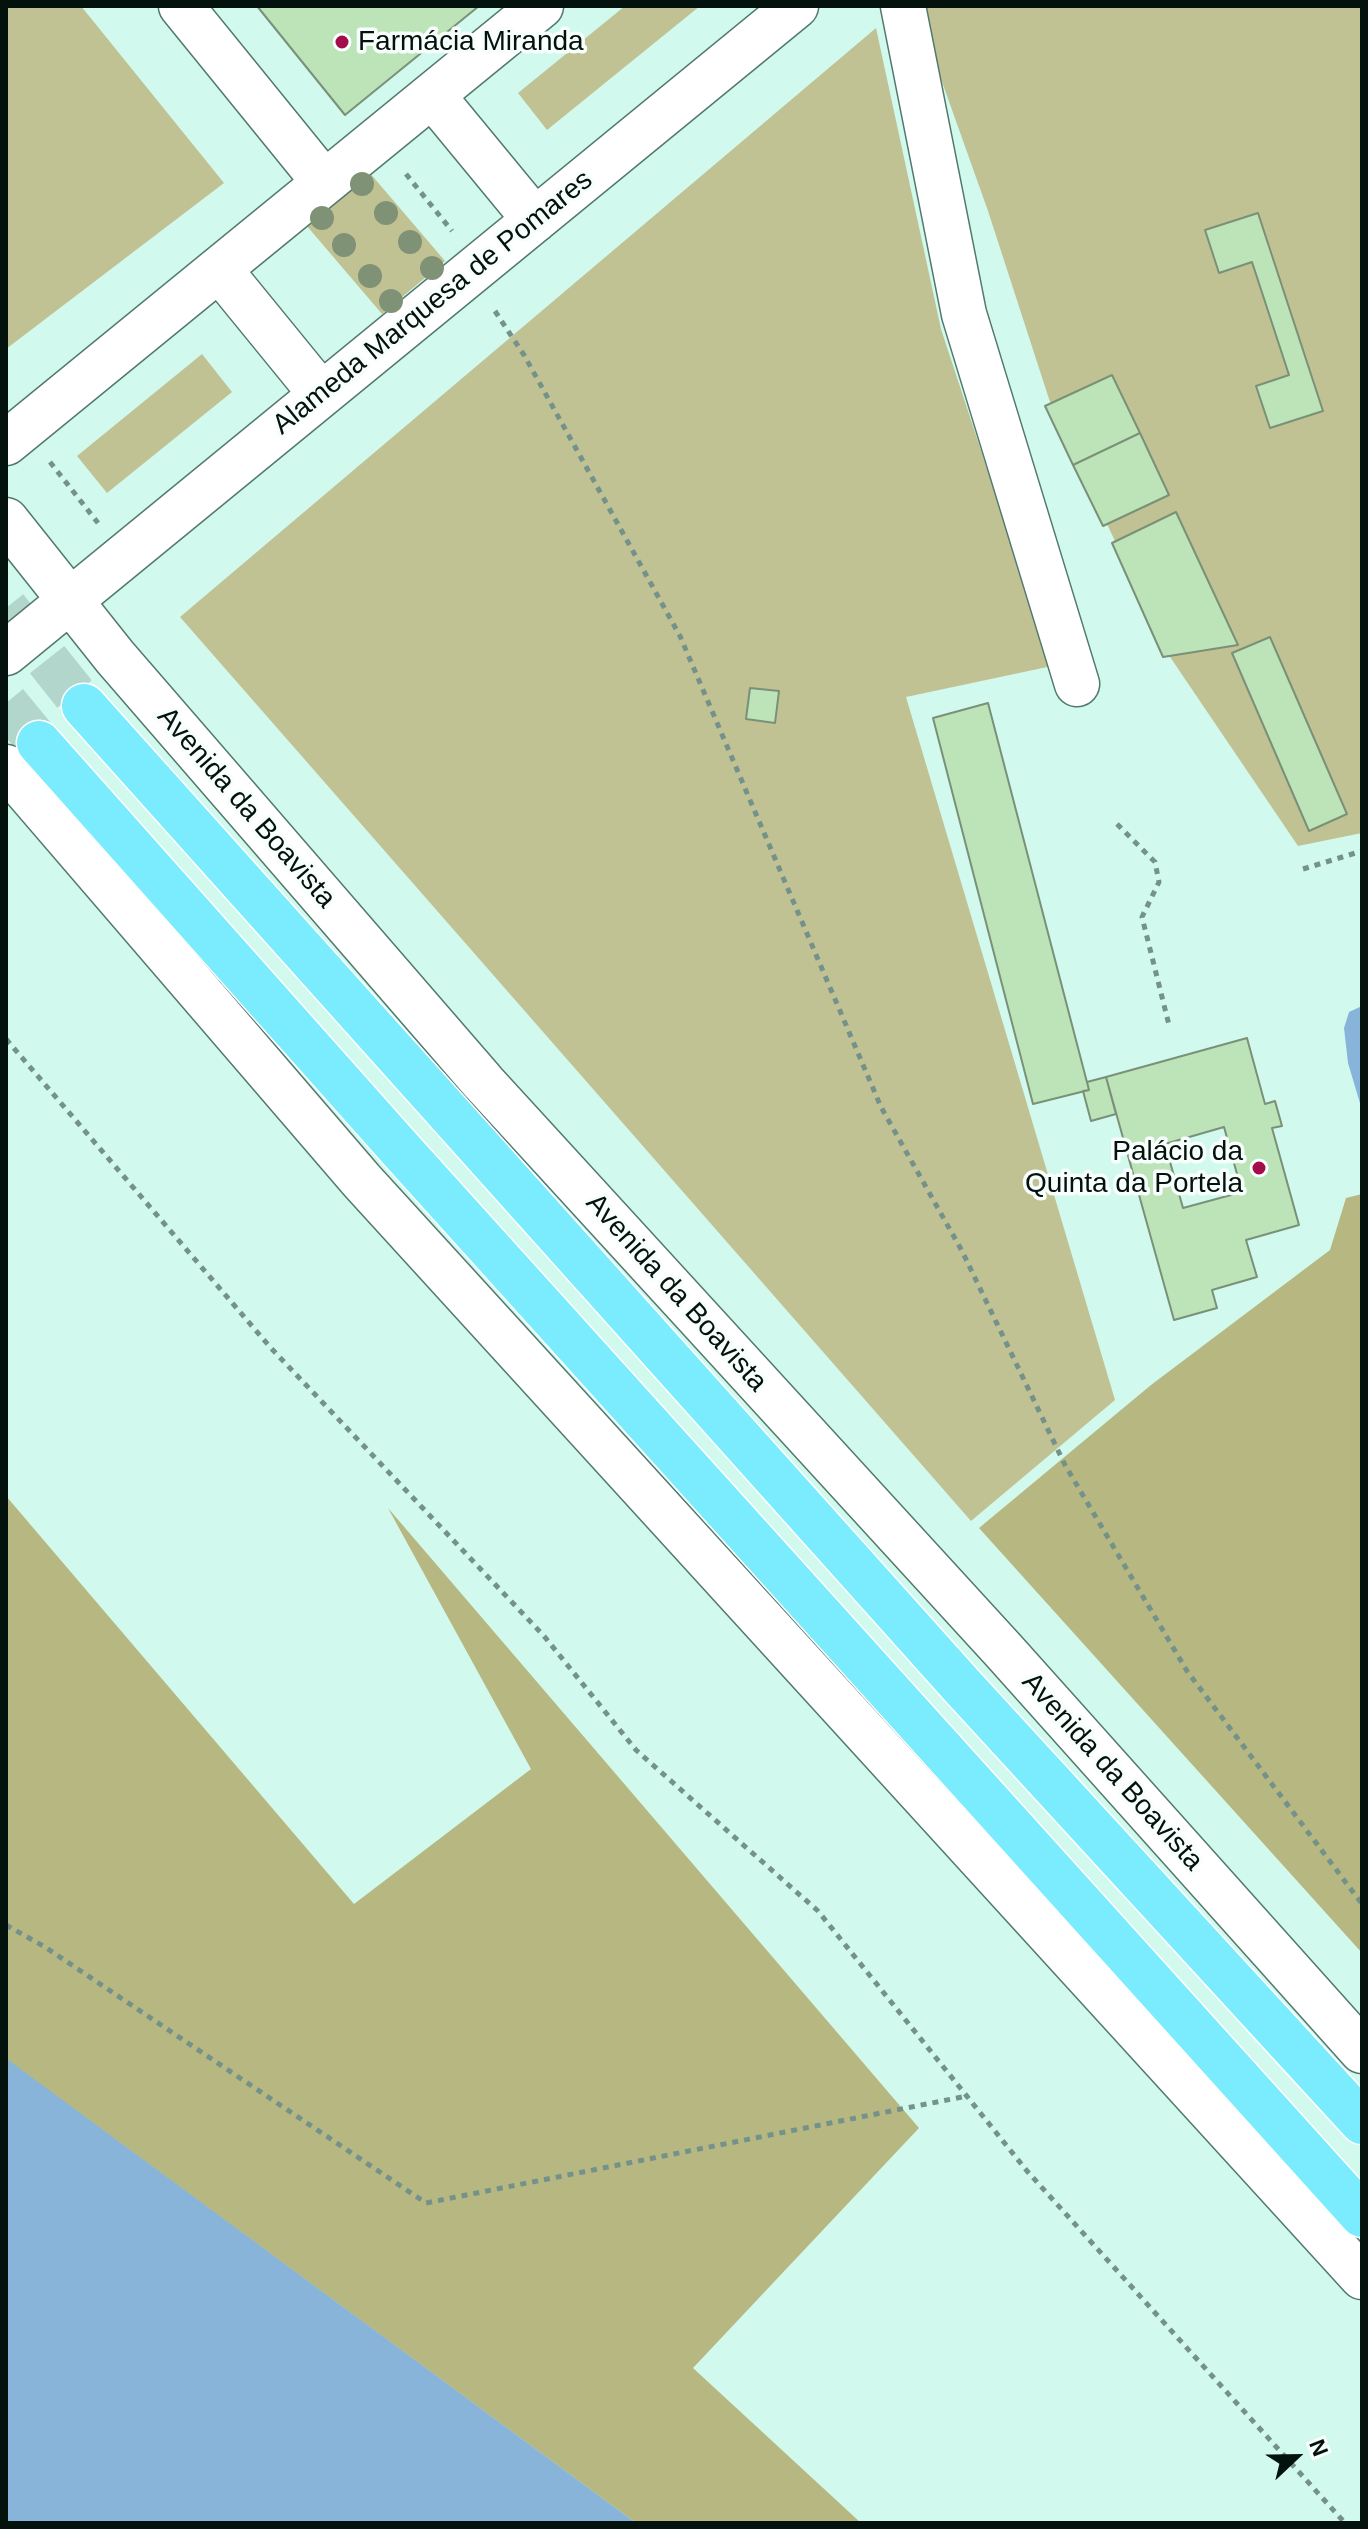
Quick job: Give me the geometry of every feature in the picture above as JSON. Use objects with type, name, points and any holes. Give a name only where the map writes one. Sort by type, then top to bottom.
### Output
[{"type":"highway","name":"Avenida da Boavista","points":[[84,706],[940,1663],[1362,2122]]},
{"type":"highway","points":[[23,755],[400,1149],[1362,2215]]},
{"type":"street","points":[[181,6],[324,182]]},
{"type":"street","points":[[15,436],[541,6]]},
{"type":"street","name":"Alameda Marquesa de Pomares","points":[[6,653],[321,394],[462,259],[535,220],[796,6]]},
{"type":"street","points":[[903,6],[964,314],[1077,684]]},
{"type":"street","points":[[432,95],[535,220]]},
{"type":"street","points":[[219,269],[321,394]]},
{"type":"street","name":"Avenida da Boavista","points":[[6,520],[115,657],[483,1082],[1004,1651],[1362,2051]]},
{"type":"street","points":[[23,755],[362,1181],[1362,2277]]},
{"type":"path","points":[[398,164],[524,355],[680,636],[881,1107],[962,1251],[1065,1465],[1187,1671],[1362,1904]]},
{"type":"path","points":[[15,436],[123,556]]},
{"type":"path","points":[[1117,824],[1155,862],[1159,882],[1142,917],[1169,1025]]},
{"type":"path","points":[[1303,869],[1362,851]]},
{"type":"path","points":[[6,1039],[270,1347],[544,1636],[636,1750],[818,1911],[1027,2171],[1345,2523]]},
{"type":"path","points":[[6,1925],[45,1947],[426,2203],[967,2096]]},
{"type":"green space","points":[[6,6],[81,6],[224,183],[6,349]]},
{"type":"green space","points":[[625,6],[700,6],[547,130],[518,93]]},
{"type":"green space","points":[[915,6],[1362,6],[1362,833],[1298,846],[1166,651],[1049,399],[988,211]]},
{"type":"green space","points":[[876,28],[941,329],[1052,666],[906,697],[1115,1400],[971,1521],[180,617]]},
{"type":"green space","points":[[369,172],[445,261],[382,314],[306,225]]},
{"type":"green space","points":[[202,354],[232,392],[107,493],[77,456]]},
{"type":"green space","points":[[1362,1194],[1362,1953],[979,1528],[1151,1385],[1330,1250],[1346,1198]]},
{"type":"green space","points":[[6,1496],[354,1904],[531,1769],[388,1508],[919,2128],[693,2368],[861,2523],[636,2523],[6,2059]]},
{"type":"water","points":[[1362,1006],[1362,1110],[1348,1063],[1344,1028],[1349,1012]]},
{"type":"water","points":[[7,2059],[636,2523],[6,2523]]},
{"type":"building","points":[[257,6],[479,6],[345,115]]},
{"type":"building","points":[[1258,213],[1323,411],[1270,428],[1256,386],[1289,375],[1252,262],[1219,273],[1205,230]]},
{"type":"building","points":[[1112,375],[1140,433],[1073,465],[1045,406]]},
{"type":"building","points":[[1140,433],[1169,495],[1103,526],[1073,465]]},
{"type":"building","points":[[1176,512],[1238,645],[1163,657],[1112,543]]},
{"type":"building","points":[[1270,637],[1347,814],[1309,831],[1232,653]]},
{"type":"building","points":[[750,688],[779,691],[775,723],[746,719]]},
{"type":"building","points":[[988,703],[1089,1090],[1033,1104],[933,718]]},
{"type":"building","name":"Palácio da Quinta da Portela","points":[[1247,1038],[1265,1104],[1275,1101],[1282,1126],[1272,1128],[1299,1225],[1246,1240],[1257,1277],[1212,1290],[1217,1308],[1174,1320],[1106,1077]],"holes":[[[1224,1127],[1242,1192],[1183,1208],[1165,1144]]]},
{"type":"building","points":[[1106,1077],[1116,1114],[1091,1121],[1083,1091],[1089,1090],[1087,1082]]},
{"type":"tunnel","points":[[6,608],[84,706]]},
{"type":"tunnel","points":[[6,703],[39,743]]},
{"type":"place","name":"Farmácia Miranda","points":[[342,42]]},
{"type":"place","name":"Palácio da Quinta da Portela","points":[[1259,1168]]}]
